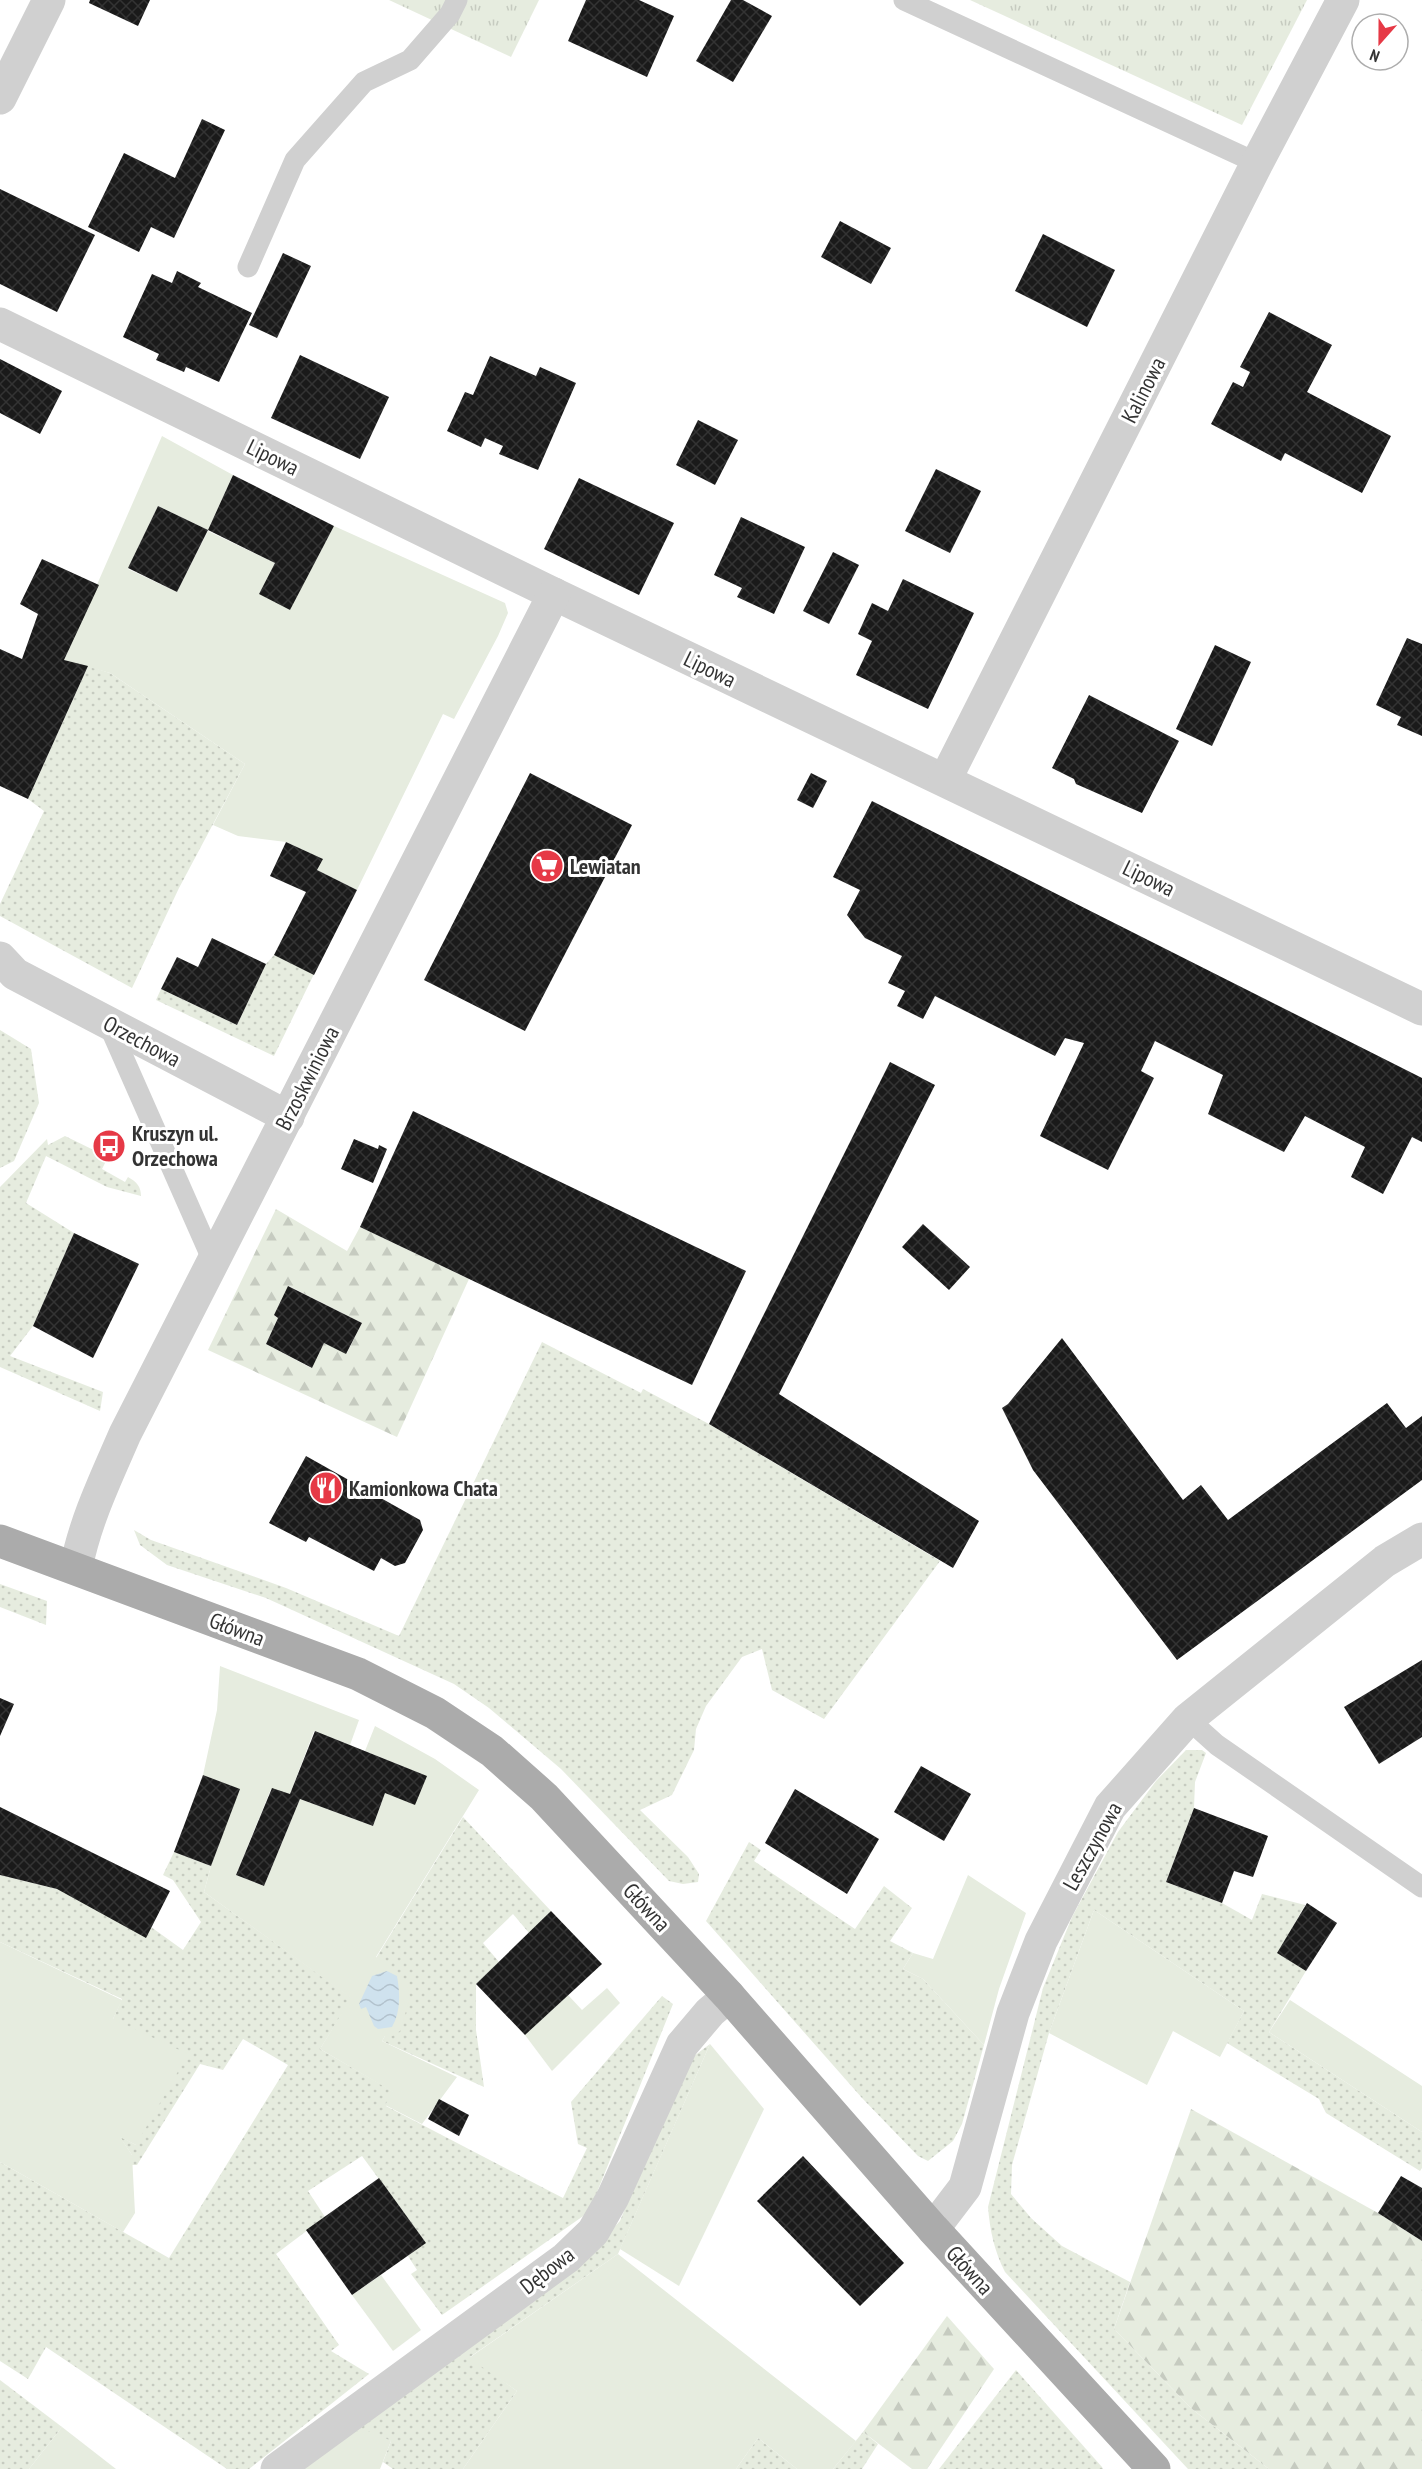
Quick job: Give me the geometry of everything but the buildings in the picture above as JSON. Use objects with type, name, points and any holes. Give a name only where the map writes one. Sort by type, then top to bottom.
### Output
[{"type":"main road","name":"Główna","points":[[0,1541],[358,1674],[394,1690],[492,1750],[544,1797],[729,1996],[933,2229],[1154,2469]]},
{"type":"street","points":[[0,98],[49,0]]},
{"type":"street","name":"Kalinowa","points":[[945,780],[1257,163],[1343,0]]},
{"type":"street","name":"Lipowa","points":[[0,324],[554,594],[1422,1009]]},
{"type":"street","name":"Brzoskwiniowa","points":[[76,1568],[91,1515],[125,1434],[554,594]]},
{"type":"street","name":"Orzechowa","points":[[0,958],[15,974],[288,1117]]},
{"type":"street","name":"Leszczynowa","points":[[933,2229],[965,2187],[1013,2013],[1041,1941],[1110,1807],[1188,1719],[1385,1561],[1422,1539]]},
{"type":"street","name":"Dębowa","points":[[277,2469],[566,2258],[593,2232],[613,2197],[682,2045],[710,2012],[729,1996]]},
{"type":"lane","points":[[248,267],[295,160],[364,82],[410,60],[450,14],[457,0]]},
{"type":"lane","points":[[904,0],[1257,163]]},
{"type":"lane","points":[[108,1023],[213,1261]]},
{"type":"lane","points":[[1188,1719],[1217,1745],[1422,1887]]},
{"type":"green space","points":[[389,0],[539,0],[511,57]]},
{"type":"green space","points":[[970,0],[1307,0],[1242,125]]},
{"type":"green space","points":[[162,436],[233,475],[208,530],[158,506],[128,569],[177,592],[208,531],[275,563],[260,593],[290,609],[334,526],[505,603],[508,613],[498,636],[454,719],[443,714],[357,890],[317,870],[322,859],[286,842],[238,836],[213,825],[245,764],[110,673],[64,660]]},
{"type":"green space","points":[[88,666],[110,673],[245,764],[179,888],[132,988],[0,916],[0,904],[44,811],[28,799]]},
{"type":"green space","points":[[274,955],[315,972],[274,1056],[156,1000],[161,989],[237,1025],[266,964]]},
{"type":"green space","points":[[0,1030],[31,1049],[39,1103],[14,1161],[0,1168]]},
{"type":"green space","points":[[65,1136],[108,1157],[102,1169],[125,1182],[128,1177],[131,1179],[139,1187],[141,1196],[107,1187],[46,1156],[26,1203],[74,1233],[33,1326],[10,1356],[103,1392],[100,1411],[0,1367],[0,1187],[47,1139],[48,1145]]},
{"type":"green space","points":[[276,1209],[347,1251],[360,1227],[469,1279],[397,1437],[208,1350]],"holes":[[[289,1286],[362,1323],[347,1353],[324,1343],[311,1368],[266,1344],[278,1318],[274,1315]]]},
{"type":"green space","points":[[542,1342],[641,1393],[643,1389],[709,1424],[940,1561],[824,1719],[772,1690],[762,1649],[742,1657],[706,1706],[696,1729],[694,1750],[672,1795],[640,1810],[688,1857],[699,1874],[698,1882],[683,1884],[669,1881],[561,1769],[489,1708],[454,1684],[266,1598],[167,1565],[140,1545],[134,1530],[151,1540],[286,1588],[399,1636]]},
{"type":"green space","points":[[0,1584],[47,1601],[46,1625],[0,1607]]},
{"type":"green space","points":[[220,1666],[359,1720],[350,1745],[314,1731],[290,1794],[271,1789],[236,1875],[264,1886],[300,1799],[373,1826],[385,1793],[426,1776],[365,1751],[375,1726],[435,1759],[479,1790],[376,1957],[406,1980],[410,1998],[400,2031],[392,2036],[385,2036],[382,2041],[457,2077],[422,2124],[385,2105],[393,2092],[320,2049],[351,1998],[204,1892],[239,1789],[203,1775],[217,1710]]},
{"type":"green space","points":[[1186,1750],[1202,1750],[1206,1753],[1195,1782],[1194,1808],[1166,1882],[1222,1903],[1252,1920],[1262,1894],[1305,1905],[1278,1953],[1306,1971],[1269,2032],[1422,2132],[1422,2168],[1420,2171],[1326,2113],[1319,2099],[1227,2043],[1244,2011],[1094,1910],[1049,2033],[1012,2165],[1011,2194],[1031,2218],[1062,2246],[1130,2282],[1114,2329],[1192,2409],[1269,2469],[1188,2469],[1005,2272],[995,2248],[989,2216],[988,2207],[1043,1988],[1072,1917],[1118,1832],[1156,1781]]},
{"type":"green space","points":[[463,1817],[551,1911],[529,1933],[513,1914],[483,1943],[499,1962],[476,1984],[476,2030],[484,2087],[382,2041],[385,2036],[376,1958]]},
{"type":"green space","points":[[749,1842],[761,1850],[754,1861],[855,1929],[884,1886],[912,1908],[890,1941],[913,1953],[903,1969],[923,1979],[984,2045],[962,2124],[953,2141],[928,2161],[918,2156],[862,2098],[706,1921]]},
{"type":"green space","points":[[174,1852],[211,1866],[204,1892],[352,1998],[320,2049],[394,2092],[386,2106],[563,2198],[587,2148],[578,2144],[571,2102],[662,1996],[673,2004],[589,2212],[442,2315],[411,2274],[417,2270],[408,2256],[425,2242],[362,2156],[308,2191],[325,2217],[276,2254],[339,2345],[331,2351],[369,2374],[249,2469],[227,2469],[46,2347],[28,2379],[0,2361],[0,2162],[169,2258],[288,2065],[243,2039],[223,2070],[200,2064],[137,2165],[132,2165],[132,2155],[119,2136],[136,2145],[113,2019],[122,1999],[0,1942],[0,1875],[57,1889],[151,1927],[183,1950],[201,1922],[173,1880],[163,1875]]},
{"type":"green space","points":[[968,1875],[1026,1913],[999,1989],[984,2045],[923,1979],[903,1969],[913,1953],[933,1959]]},
{"type":"green space","points":[[1094,1910],[1244,2011],[1220,2057],[1173,2031],[1147,2085],[1049,2033]]},
{"type":"green space","points":[[0,1942],[122,2000],[113,2019],[188,2054],[136,2145],[120,2137],[132,2155],[135,2213],[123,2232],[0,2162]]},
{"type":"green space","points":[[607,1988],[620,2003],[552,2071],[525,2035],[568,1995],[582,2010]]},
{"type":"green space","points":[[1290,2000],[1422,2086],[1422,2132],[1269,2032]]},
{"type":"green space","points":[[710,2044],[618,2254],[470,2357],[517,2391],[463,2469],[393,2469],[383,2462],[391,2441],[351,2432],[586,2256],[620,2221],[644,2161],[694,2056]]},
{"type":"green space","points":[[710,2044],[764,2109],[679,2286],[620,2249]]},
{"type":"green space","points":[[1191,2109],[1378,2213],[1422,2241],[1422,2469],[1269,2469],[1192,2409],[1114,2329]]},
{"type":"green space","points":[[618,2254],[856,2441],[833,2469],[797,2469],[758,2438],[736,2469],[463,2469],[517,2391],[469,2358]]},
{"type":"green space","points":[[381,2275],[421,2330],[393,2351],[352,2295]]},
{"type":"green space","points":[[947,2316],[994,2369],[927,2469],[912,2469],[863,2432]]},
{"type":"green space","points":[[1016,2370],[1102,2467],[1103,2469],[939,2469]]},
{"type":"green space","points":[[0,2380],[62,2427],[29,2469],[0,2469]]},
{"type":"green space","points":[[62,2427],[116,2469],[29,2469]]},
{"type":"green space","points":[[351,2432],[374,2432],[391,2441],[380,2469],[304,2469]]},
{"type":"green space","points":[[863,2432],[878,2444],[862,2469],[833,2469]]},
{"type":"green space","points":[[758,2438],[797,2469],[736,2469]]},
{"type":"water","points":[[387,1971],[397,1976],[398,2008],[392,2027],[378,2029],[374,2026],[366,2007],[361,2009],[359,2004],[372,1976]]},
{"type":"place","name":"Lewiatan","points":[[547,866]]},
{"type":"place","name":"Kruszyn ul. Orzechowa","points":[[109,1146]]},
{"type":"place","name":"Kamionkowa Chata","points":[[326,1488]]}]
